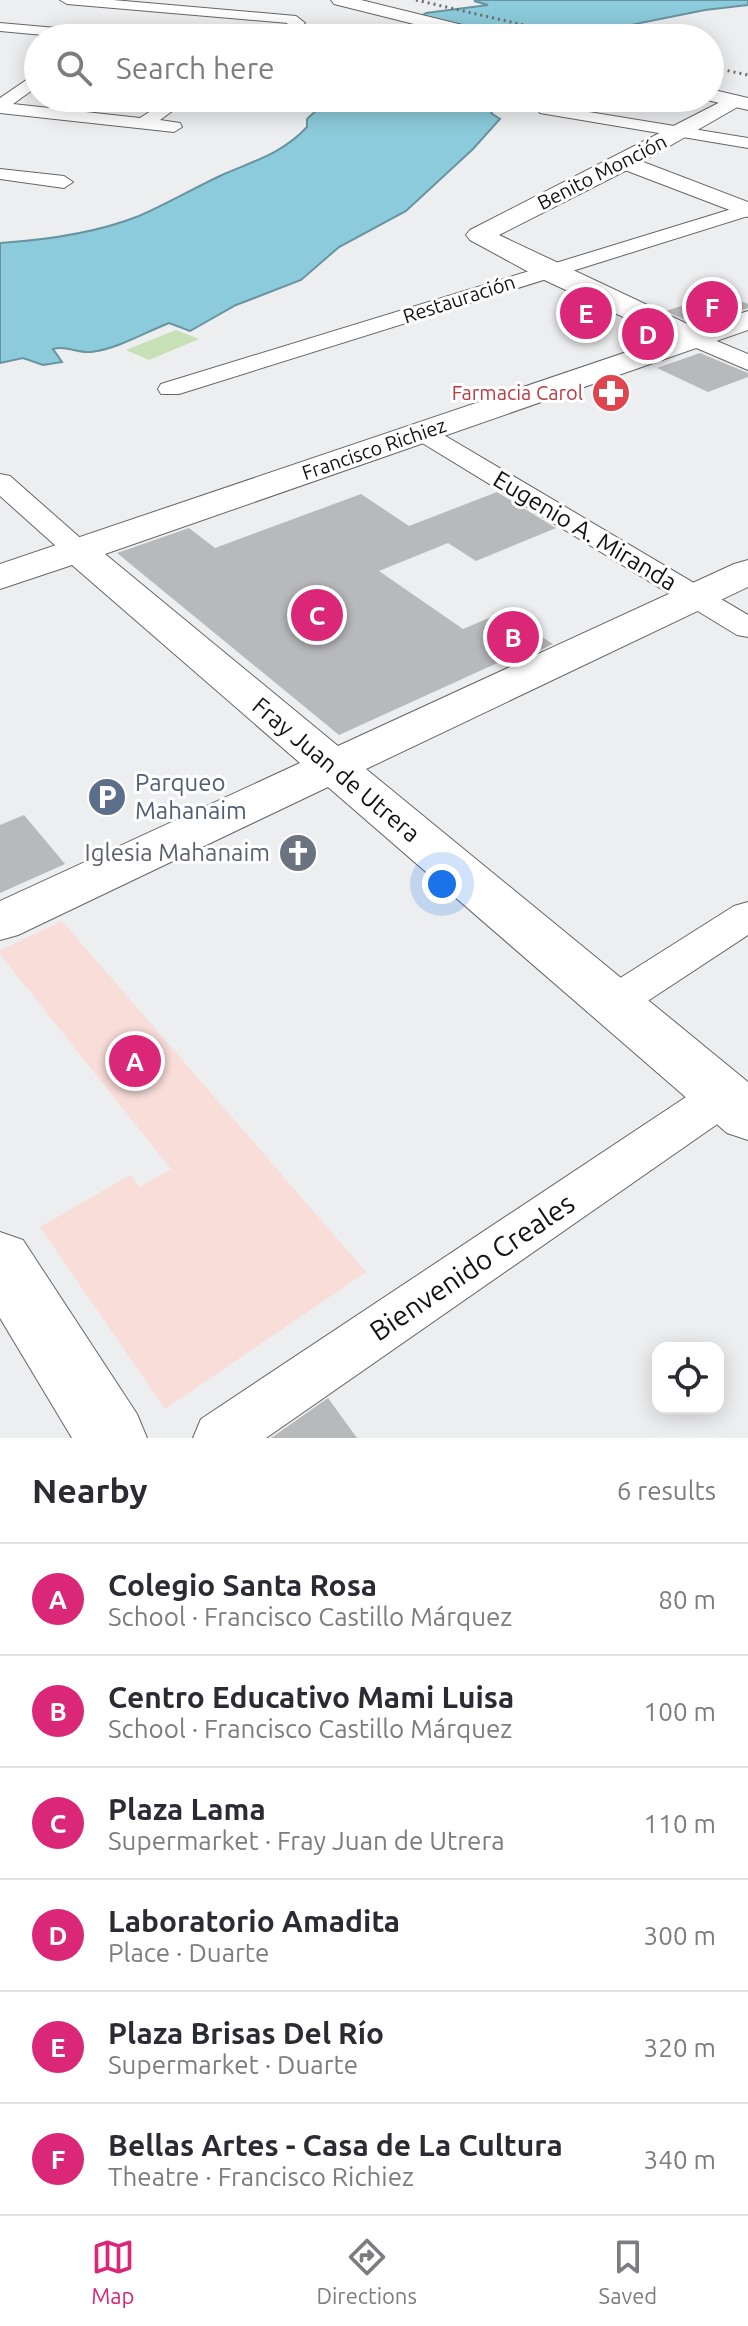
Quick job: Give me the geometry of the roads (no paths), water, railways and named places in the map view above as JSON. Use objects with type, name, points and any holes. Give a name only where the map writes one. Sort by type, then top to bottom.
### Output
[{"type":"main road","points":[[340,0],[449,24]]},
{"type":"main road","points":[[360,0],[441,24]]},
{"type":"main road","name":"Benito Monción","points":[[724,110],[743,101]]},
{"type":"main road","name":"Benito Monción","points":[[548,271],[479,235],[721,112]]},
{"type":"main road","points":[[548,271],[695,339]]},
{"type":"main road","name":"Francisco Richiez","points":[[0,577],[748,320]]},
{"type":"main road","name":"Fray Juan de Utrera","points":[[76,549],[736,1106]]},
{"type":"main road","points":[[0,922],[748,572]]},
{"type":"main road","points":[[0,1260],[112,1438]]},
{"type":"street","points":[[67,0],[289,18],[296,24]]},
{"type":"street","points":[[125,24],[158,6]]},
{"type":"street","points":[[0,27],[24,28]]},
{"type":"street","points":[[0,106],[24,90]]},
{"type":"street","points":[[0,106],[24,109]]},
{"type":"street","points":[[48,112],[174,127]]},
{"type":"street","points":[[143,124],[161,112]]},
{"type":"street","points":[[559,112],[748,143]]},
{"type":"street","points":[[625,162],[748,210]]},
{"type":"street","points":[[0,174],[64,182]]},
{"type":"street","name":"Restauración","points":[[170,389],[748,210]]},
{"type":"street","points":[[695,339],[748,363]]},
{"type":"street","name":"Eugenio A. Miranda","points":[[423,433],[748,628]]},
{"type":"street","name":"Fray Juan de Utrera","points":[[0,482],[76,549]]},
{"type":"street","points":[[613,1003],[748,916]]},
{"type":"street","name":"Bienvenido Creales","points":[[220,1438],[736,1106]]},
{"type":"water","points":[[748,0],[748,5],[635,24],[410,24],[426,13],[488,5],[474,1]]},
{"type":"water","points":[[315,112],[492,112],[500,119],[473,149],[406,211],[339,247],[301,280],[236,305],[190,331],[169,323],[101,350],[53,349],[62,362],[43,365],[23,358],[0,363],[0,243],[71,235],[139,216],[278,150],[307,127],[307,119]]},
{"type":"railway","points":[[416,0],[520,24]]},
{"type":"railway","points":[[724,70],[748,75]]},
{"type":"place","name":"Bellas Artes - Casa de La Cultura","points":[[712,307]]},
{"type":"place","name":"Plaza Brisas Del Río","points":[[586,313]]},
{"type":"place","name":"Laboratorio Amadita","points":[[648,334]]},
{"type":"place","name":"Farmacia Carol","points":[[611,393]]},
{"type":"place","name":"Plaza Lama","points":[[317,615]]},
{"type":"place","name":"Centro Educativo Mami Luisa","points":[[513,637]]},
{"type":"place","name":"Parqueo Mahanaim","points":[[107,797]]},
{"type":"place","name":"Iglesia Mahanaim","points":[[298,853]]},
{"type":"place","name":"Colegio Santa Rosa","points":[[135,1061]]}]
